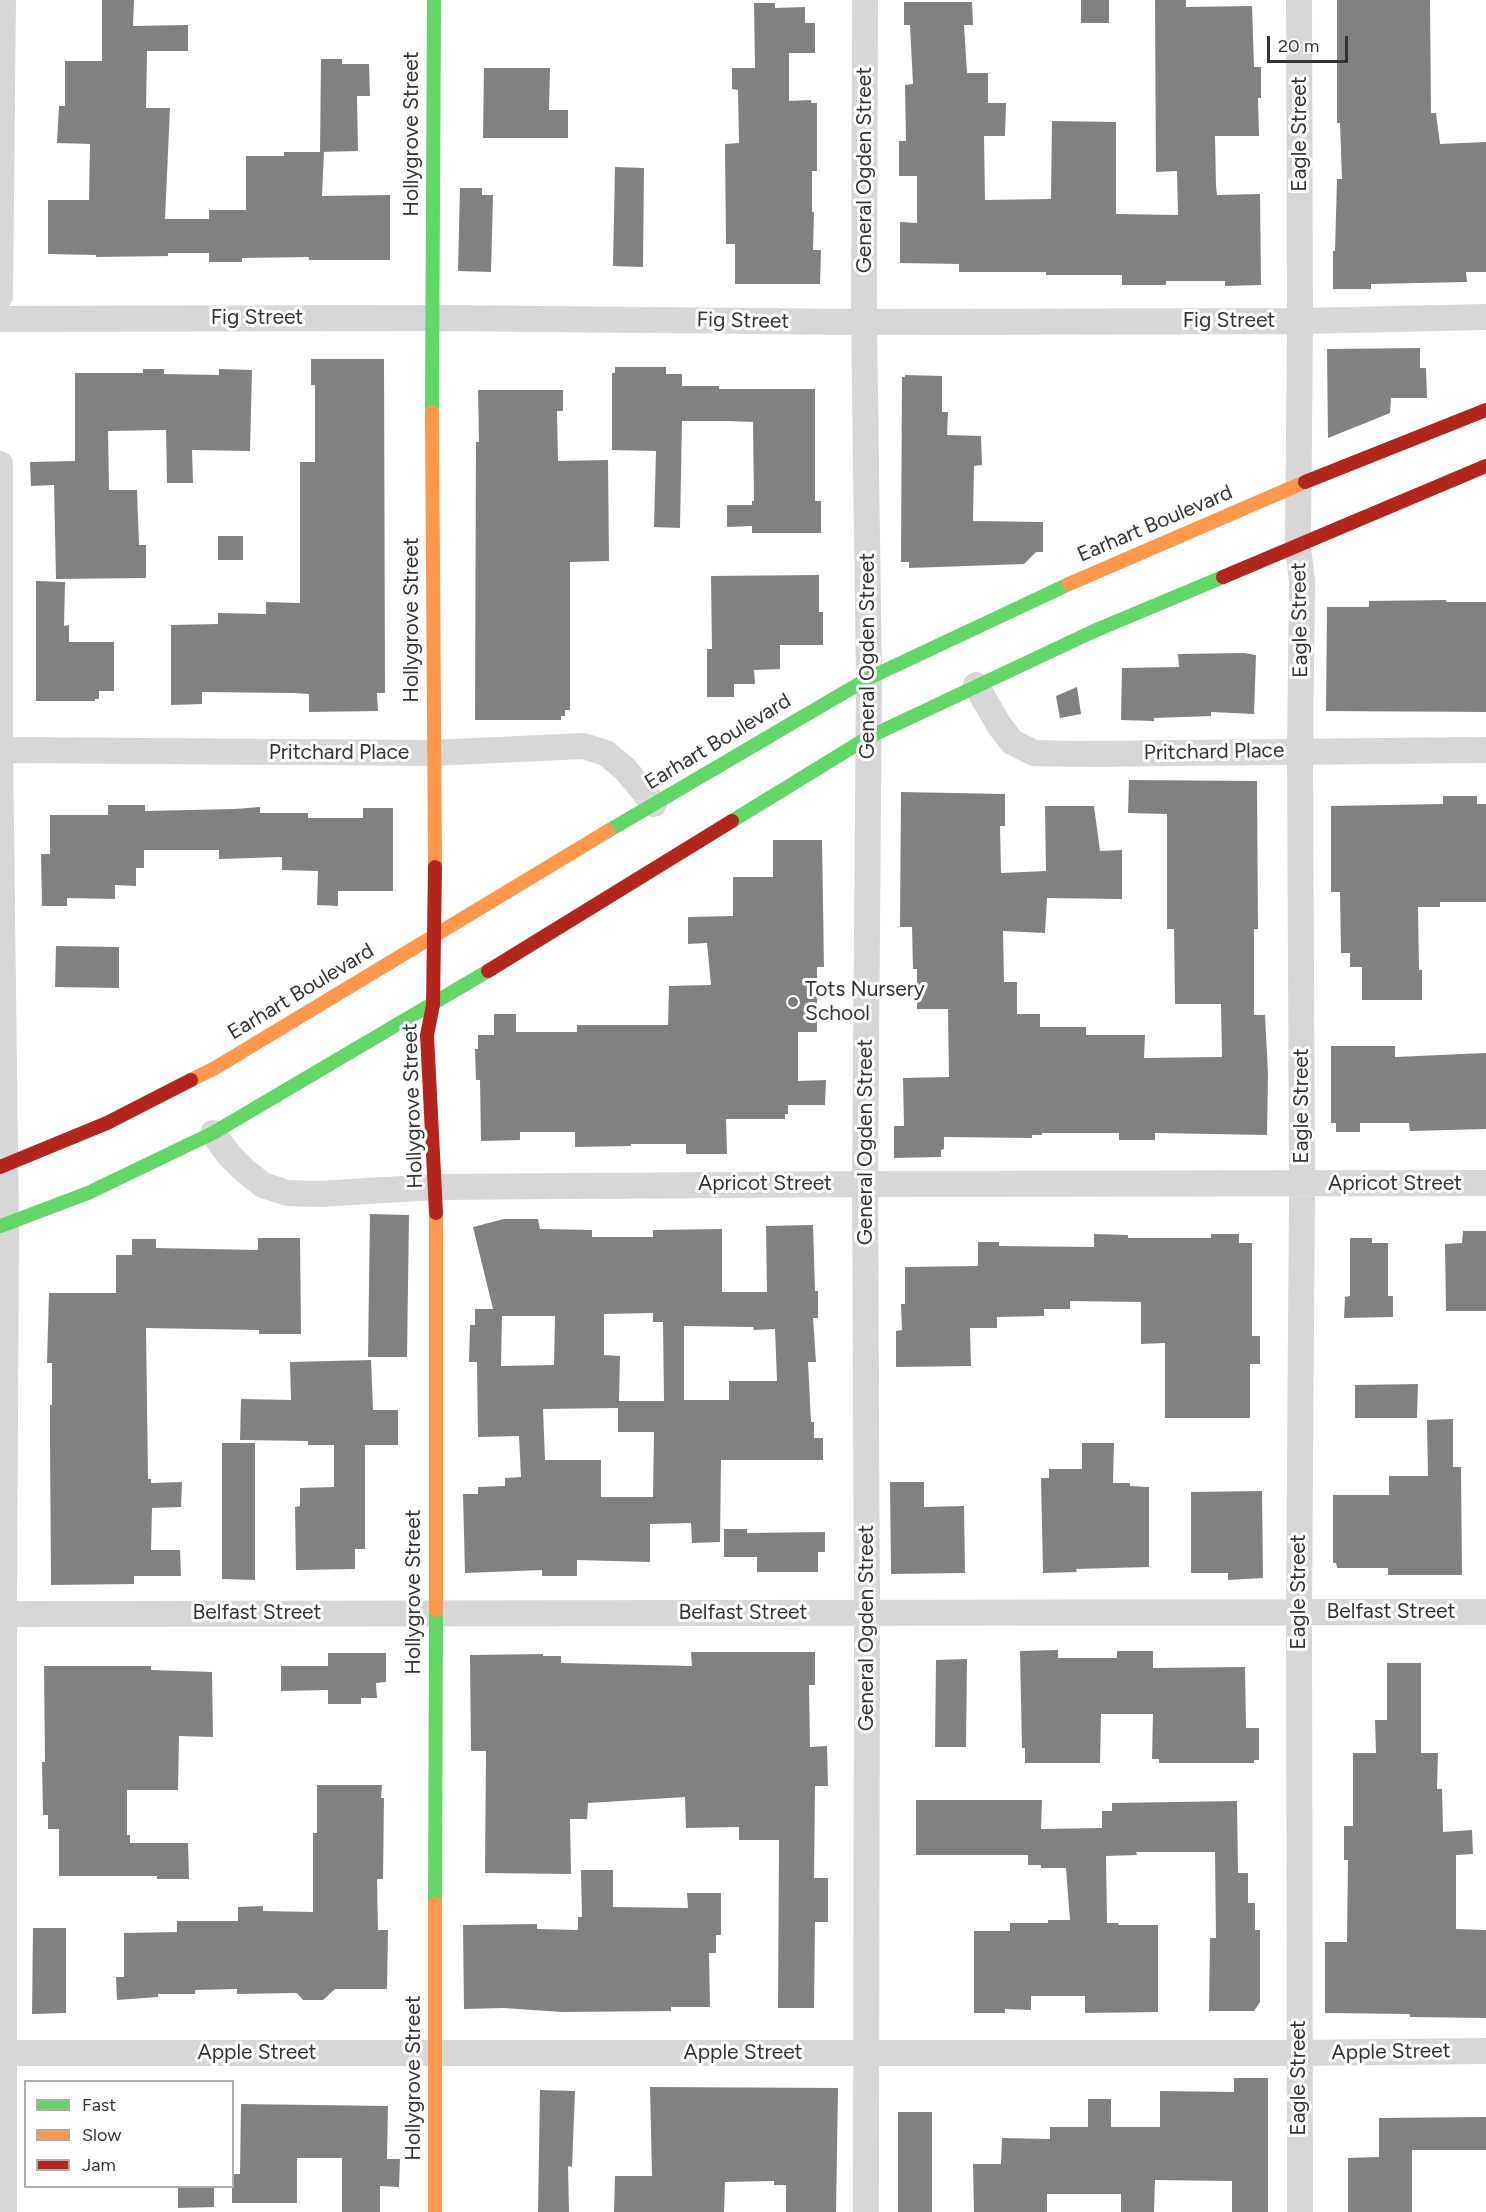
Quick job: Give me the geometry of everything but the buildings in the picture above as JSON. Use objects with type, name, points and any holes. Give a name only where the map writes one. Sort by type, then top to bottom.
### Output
[{"type":"main road","name":"Hollygrove Street","points":[[434,0],[432,318],[435,936],[432,1005],[427,1035],[436,1187],[435,2212]]},
{"type":"main road","name":"Earhart Boulevard","points":[[3,1166],[107,1123],[215,1068],[654,804],[869,678],[1051,591],[1298,486],[1486,410]]},
{"type":"main road","points":[[3,1225],[88,1193],[213,1133],[432,1005],[869,737],[976,685],[1094,632],[1486,466]]},
{"type":"street","points":[[0,296],[3,0]]},
{"type":"street","name":"General Ogden Street","points":[[865,0],[864,322],[869,678],[865,1184],[866,2212]]},
{"type":"street","name":"Eagle Street","points":[[1299,0],[1298,547],[1302,581],[1300,2212]]},
{"type":"street","name":"Fig Street","points":[[0,319],[432,318],[864,322],[1300,321],[1486,317]]},
{"type":"street","points":[[0,464],[3,1166],[1,2052],[4,2212]]},
{"type":"street","name":"Pritchard Place","points":[[976,685],[1012,742],[1034,753],[1486,750]]},
{"type":"street","name":"Pritchard Place","points":[[0,750],[433,753],[583,746],[606,753],[625,769],[654,804]]},
{"type":"street","name":"Apricot Street","points":[[213,1133],[245,1171],[263,1185],[287,1193],[318,1194],[436,1187],[1486,1183]]},
{"type":"street","name":"Belfast Street","points":[[2,1614],[1486,1612]]},
{"type":"street","name":"Apple Street","points":[[1,2052],[1299,2053],[1486,2051]]},
{"type":"traffic: fast","points":[[432,412],[434,0]]},
{"type":"traffic: fast","points":[[732,821],[869,737],[1094,631],[1223,577]]},
{"type":"traffic: fast","points":[[608,831],[869,678],[1069,584]]},
{"type":"traffic: fast","points":[[6,1224],[88,1193],[213,1133],[488,971]]},
{"type":"traffic: fast","points":[[0,1226],[6,1224]]},
{"type":"traffic: fast","points":[[435,1904],[436,1610]]},
{"type":"traffic: slow","points":[[432,412],[435,867]]},
{"type":"traffic: slow","points":[[1069,584],[1305,482]]},
{"type":"traffic: slow","points":[[191,1080],[215,1068],[608,831]]},
{"type":"traffic: slow","points":[[436,1213],[436,1610]]},
{"type":"traffic: slow","points":[[435,1904],[435,2212]]},
{"type":"traffic: jam","points":[[1305,482],[1486,410]]},
{"type":"traffic: jam","points":[[1223,577],[1486,466]]},
{"type":"traffic: jam","points":[[488,971],[732,821]]},
{"type":"traffic: jam","points":[[435,867],[433,1005],[427,1035],[436,1213]]},
{"type":"traffic: jam","points":[[0,1167],[107,1123],[191,1080]]},
{"type":"place","name":"Tots Nursery School","points":[[793,1002]]}]
